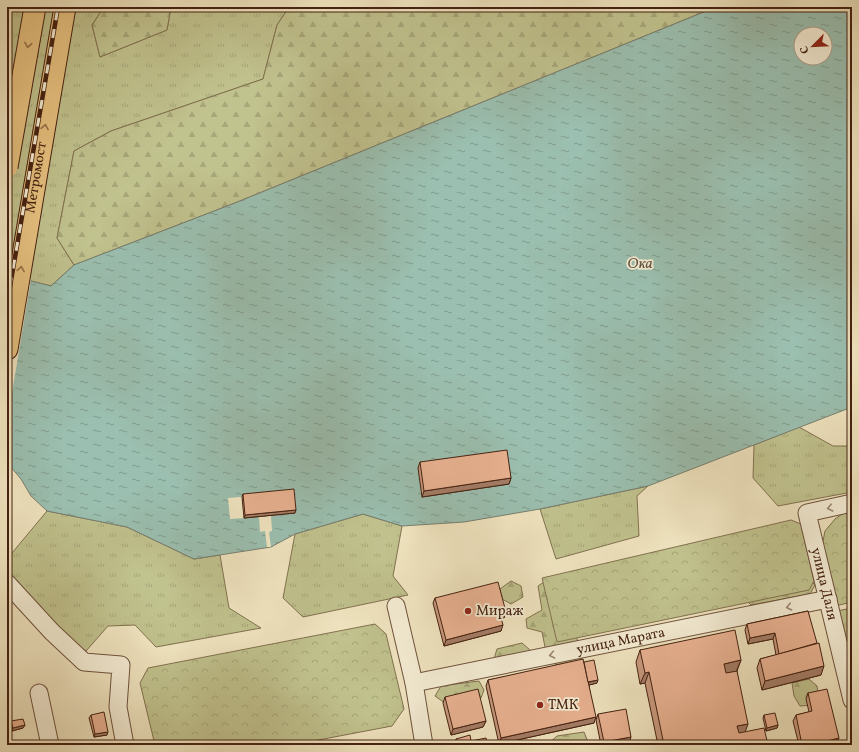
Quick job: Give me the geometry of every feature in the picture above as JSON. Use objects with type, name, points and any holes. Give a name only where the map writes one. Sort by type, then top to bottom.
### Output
[{"type":"main road","points":[[7,167],[35,7]]},
{"type":"main road","name":"Метромост","points":[[7,349],[66,7]]},
{"type":"street","name":"улица Даля","points":[[852,503],[807,513],[852,700]]},
{"type":"street","points":[[7,583],[52,632],[84,662],[121,665],[118,707],[125,745]]},
{"type":"street","name":"улица Марата","points":[[414,683],[828,599]]},
{"type":"street","points":[[396,606],[414,683],[423,745]]},
{"type":"street","points":[[39,693],[50,745]]},
{"type":"green space","points":[[7,7],[104,7],[92,25],[100,57],[167,30],[171,7],[289,7],[277,25],[263,79],[111,131],[74,151],[57,238],[74,265],[51,286],[7,275]]},
{"type":"green space","points":[[104,7],[171,7],[167,30],[100,57],[92,25]]},
{"type":"green space","points":[[289,7],[716,7],[235,203],[74,265],[57,238],[74,151],[111,131],[263,79],[277,25]]},
{"type":"green space","points":[[799,427],[833,446],[852,446],[852,492],[778,506],[753,478],[754,445]]},
{"type":"green space","points":[[648,486],[637,496],[639,536],[556,559],[540,509]]},
{"type":"green space","points":[[852,510],[852,602],[835,606],[822,546],[825,531],[835,519],[845,512]]},
{"type":"green space","points":[[47,511],[127,527],[194,559],[220,555],[229,608],[261,628],[156,647],[135,625],[108,626],[86,651],[72,643],[7,574],[7,559]]},
{"type":"green space","points":[[363,514],[402,526],[393,576],[408,595],[303,617],[283,598],[295,534]]},
{"type":"green space","points":[[791,520],[801,524],[814,581],[809,590],[557,642],[542,578]]},
{"type":"green space","points":[[808,578],[815,585],[810,594],[751,605],[746,600]]},
{"type":"green space","points":[[547,580],[576,635],[583,661],[555,671],[556,658],[545,647],[542,632],[527,628],[526,619],[542,610],[538,586]]},
{"type":"green space","points":[[511,581],[521,586],[523,597],[511,604],[502,599],[500,589]]},
{"type":"green space","points":[[852,608],[852,675],[837,611]]},
{"type":"green space","points":[[375,624],[386,634],[404,709],[392,726],[292,745],[155,745],[140,683],[148,668]]},
{"type":"green space","points":[[522,643],[530,650],[527,656],[494,659],[497,649]]},
{"type":"green space","points":[[809,679],[817,686],[819,698],[813,705],[800,706],[794,696],[792,683]]},
{"type":"green space","points":[[479,681],[484,690],[481,698],[449,706],[435,696],[441,686]]},
{"type":"green space","points":[[584,732],[588,742],[586,745],[547,745],[557,736]]},
{"type":"water","name":"Ока","points":[[716,7],[852,7],[852,407],[648,486],[540,509],[464,522],[402,526],[363,514],[295,534],[271,547],[194,559],[127,527],[47,511],[31,496],[21,479],[10,466],[7,465],[7,275],[51,286],[74,265],[235,203]]},
{"type":"pier","points":[[7,273],[31,279],[7,423]]},
{"type":"pier","points":[[293,492],[295,513],[271,516],[272,531],[269,532],[271,547],[267,547],[265,531],[260,532],[259,517],[230,519],[228,498]]},
{"type":"building","points":[[507,450],[511,478],[424,491],[420,462]]},
{"type":"building","points":[[294,489],[296,510],[245,515],[243,494]]},
{"type":"building","name":"Мираж","points":[[498,582],[506,612],[500,614],[503,625],[446,640],[435,598]]},
{"type":"building","points":[[808,611],[817,643],[779,654],[775,633],[750,638],[747,624]]},
{"type":"building","points":[[735,630],[741,660],[724,664],[726,673],[737,671],[748,724],[737,726],[739,733],[764,728],[768,745],[664,745],[649,672],[645,673],[640,650]]},
{"type":"building","points":[[819,643],[824,666],[765,681],[760,659]]},
{"type":"building","name":"ТМК","points":[[583,659],[596,717],[501,738],[488,680]]},
{"type":"building","points":[[594,660],[598,680],[588,682],[584,662]]},
{"type":"building","points":[[478,689],[486,721],[453,729],[445,697]]},
{"type":"building","points":[[827,689],[839,738],[810,745],[802,745],[796,715],[812,711],[808,693]]},
{"type":"building","points":[[626,709],[631,737],[604,742],[598,714]]},
{"type":"building","points":[[104,712],[108,732],[95,734],[91,715]]},
{"type":"building","points":[[775,713],[778,725],[767,728],[764,715]]},
{"type":"building","points":[[23,719],[25,725],[13,728],[11,721]]},
{"type":"building","points":[[470,735],[471,741],[486,738],[488,745],[457,745],[456,739]]},
{"type":"railway","points":[[7,173],[35,7]]},
{"type":"railway","points":[[7,304],[58,7]]},
{"type":"place","name":"Мираж","points":[[468,611]]},
{"type":"place","name":"ТМК","points":[[540,705]]}]
